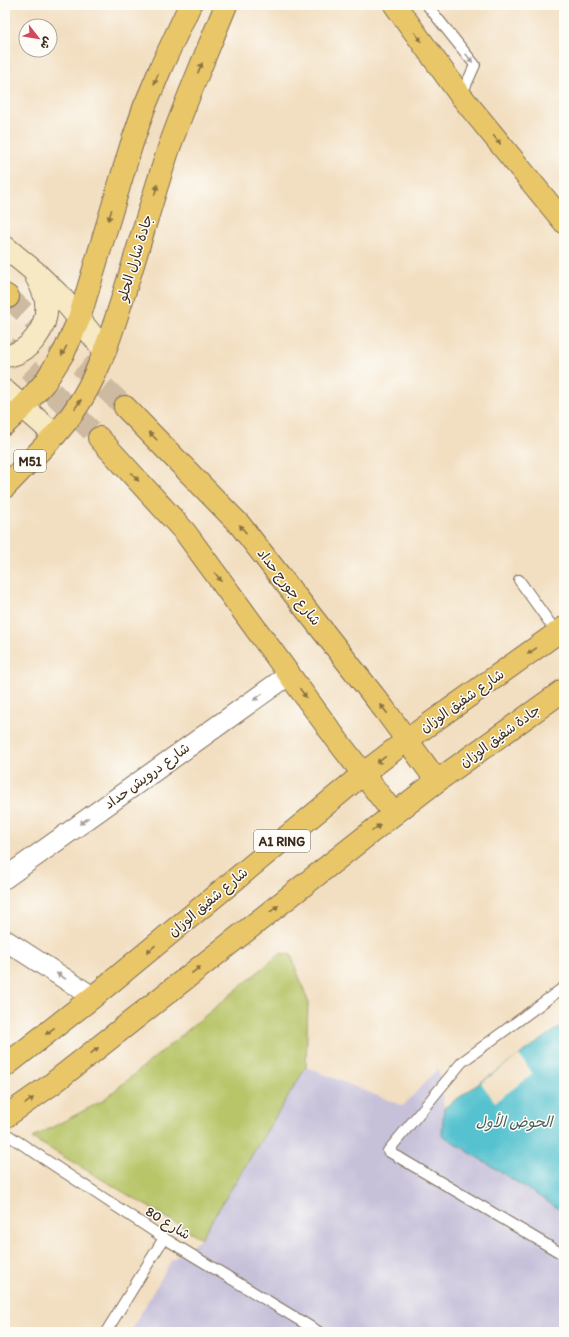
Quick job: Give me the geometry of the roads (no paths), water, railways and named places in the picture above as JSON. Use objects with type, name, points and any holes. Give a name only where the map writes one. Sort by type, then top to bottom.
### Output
[{"type":"main road","points":[[5,424],[23,407],[45,382],[64,352],[79,319],[133,139],[162,65],[190,5]]},
{"type":"main road","name":"جادة شارل الحلو","points":[[5,488],[61,428],[84,396],[99,366],[170,148],[196,77],[226,5]]},
{"type":"main road","points":[[395,5],[461,96],[564,222]]},
{"type":"main road","points":[[5,247],[62,298],[105,351]]},
{"type":"main road","points":[[5,356],[20,352],[31,343],[41,330],[46,317],[46,302],[43,291],[34,272]]},
{"type":"main road","points":[[5,391],[55,435]]},
{"type":"main road","name":"شارع جورج حداد","points":[[125,407],[240,525],[345,659],[437,781]]},
{"type":"main road","points":[[99,438],[185,532],[340,744],[364,773],[394,814]]},
{"type":"main road","name":"شارع شفيق الوزان","points":[[6,1065],[93,997],[364,773],[407,740],[561,631]]},
{"type":"main road","name":"جادة شفيق الوزان","points":[[437,781],[564,690]]},
{"type":"main road","points":[[5,1117],[52,1084],[437,781]]},
{"type":"street","name":"شارع درويش حداد","points":[[5,878],[290,674]]},
{"type":"street","points":[[5,940],[93,997]]},
{"type":"lane","points":[[427,5],[475,65],[461,96]]},
{"type":"lane","points":[[519,580],[561,631]]},
{"type":"lane","points":[[564,987],[462,1062],[388,1151],[564,1255]]},
{"type":"lane","name":"شارع 80","points":[[5,1133],[164,1238],[319,1332]]},
{"type":"lane","points":[[106,1332],[164,1238]]},
{"type":"water","name":"الحوض الأول","points":[[564,1024],[564,1212],[442,1135],[444,1108]]},
{"type":"tunnel","points":[[8,297],[125,407]]},
{"type":"tunnel","points":[[5,346],[99,438]]}]
